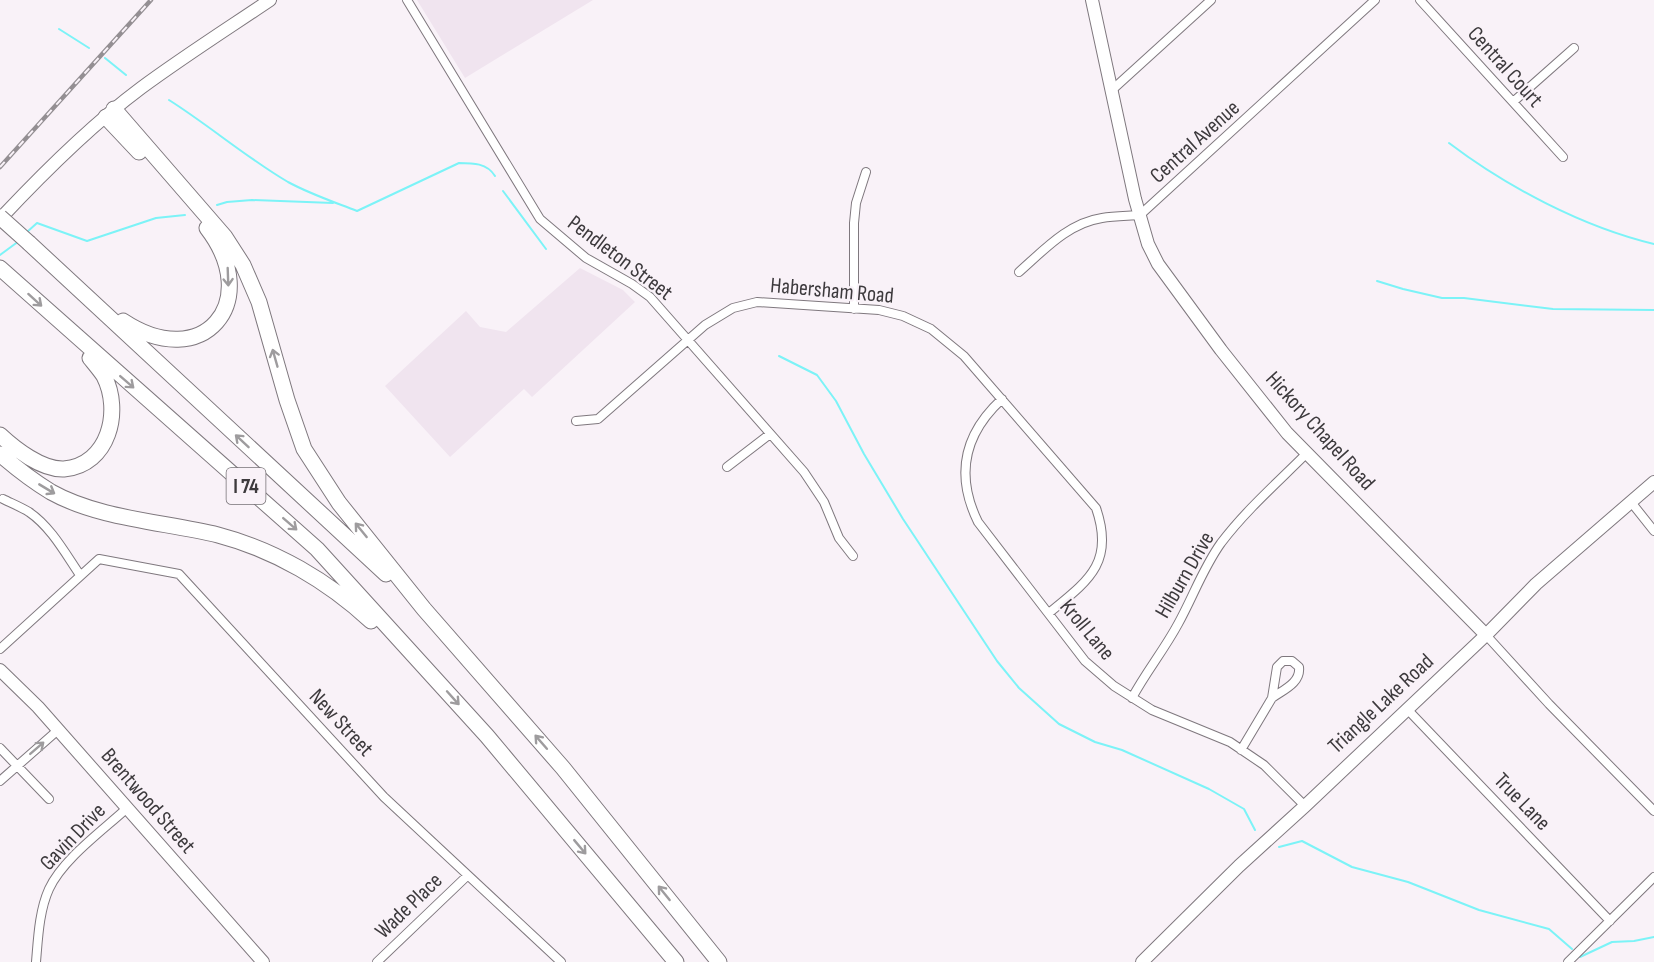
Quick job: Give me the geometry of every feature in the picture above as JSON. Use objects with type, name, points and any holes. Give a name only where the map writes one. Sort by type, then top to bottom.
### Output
[{"type":"highway","points":[[92,301],[136,329],[164,339],[185,339],[204,333],[221,319],[228,299],[229,269],[213,236],[110,113]]},
{"type":"highway","points":[[110,113],[225,237],[243,265],[259,302],[287,400],[304,449],[339,503],[424,609]]},
{"type":"highway","name":"I 74","points":[[0,218],[424,609],[563,768],[719,962]]},
{"type":"highway","name":"I 74","points":[[2,269],[317,549],[488,736],[676,962]]},
{"type":"highway","points":[[0,435],[14,448],[40,463],[62,469],[81,464],[98,452],[110,431],[112,406],[104,376],[68,329]]},
{"type":"highway","points":[[0,454],[32,480],[71,501],[111,513],[220,536],[273,555],[334,590],[357,607],[393,643],[414,654]]},
{"type":"highway","points":[[645,925],[658,953],[666,962]]},
{"type":"highway","points":[[700,939],[722,954],[729,962]]},
{"type":"street","points":[[0,218],[42,175],[110,113],[198,48],[270,0]]},
{"type":"street","name":"Pendleton Street","points":[[407,0],[540,219],[586,258],[650,297],[804,472],[824,502],[839,538],[853,556]]},
{"type":"street","name":"Hickory Chapel Road","points":[[1092,0],[1140,215],[1148,244],[1166,277],[1281,425],[1306,453],[1486,634],[1549,704],[1654,811]]},
{"type":"street","points":[[1112,90],[1211,0]]},
{"type":"street","name":"Central Avenue","points":[[1140,215],[1375,0]]},
{"type":"street","name":"Central Court","points":[[1420,0],[1563,158]]},
{"type":"street","points":[[1513,102],[1574,48]]},
{"type":"street","points":[[854,309],[854,223],[856,203],[866,172]]},
{"type":"street","points":[[1019,272],[1066,231],[1085,222],[1101,218],[1140,215]]},
{"type":"street","name":"Habersham Road","points":[[576,421],[598,419],[705,326],[733,308],[757,302],[879,310],[903,316],[932,329],[964,356],[1096,508],[1101,522],[1102,546],[1094,570],[1084,584],[1049,613]]},
{"type":"street","name":"Kroll Lane","points":[[1002,399],[982,420],[970,444],[965,469],[967,495],[978,522],[1085,661],[1114,686],[1152,710],[1230,742],[1264,765],[1305,806]]},
{"type":"street","points":[[727,467],[770,434]]},
{"type":"street","name":"Hilburn Drive","points":[[1132,698],[1176,627],[1206,566],[1221,543],[1240,519],[1306,453]]},
{"type":"street","name":"Triangle Lake Road","points":[[1142,962],[1239,866],[1305,806],[1536,584],[1654,482]]},
{"type":"street","points":[[3,499],[29,512],[44,525],[80,574]]},
{"type":"street","points":[[1631,502],[1654,531]]},
{"type":"street","name":"New Street","points":[[0,649],[99,559],[179,574],[384,797],[561,962]]},
{"type":"street","name":"Brentwood Street","points":[[0,670],[58,729],[258,960]]},
{"type":"street","points":[[1241,750],[1272,698]]},
{"type":"street","name":"True Lane","points":[[1407,709],[1610,921]]},
{"type":"street","points":[[0,781],[58,729]]},
{"type":"street","points":[[0,748],[49,799]]},
{"type":"street","name":"Gavin Drive","points":[[36,962],[43,911],[50,889],[64,867],[126,809]]},
{"type":"street","name":"Wade Place","points":[[377,962],[467,876]]},
{"type":"street","points":[[1568,962],[1654,877]]},
{"type":"shaded area","points":[[417,0],[593,0],[465,78]]},
{"type":"shaded area","points":[[580,268],[623,290],[635,302],[532,397],[524,389],[450,457],[385,386],[466,311],[480,327],[506,332]]},
{"type":"waterway","points":[[59,29],[89,48]]},
{"type":"waterway","points":[[105,58],[126,75]]},
{"type":"waterway","points":[[169,100],[288,182],[357,211],[459,163],[484,166],[495,176]]},
{"type":"waterway","points":[[1449,143],[1496,175],[1547,204],[1600,227],[1654,244]]},
{"type":"waterway","points":[[503,191],[546,249]]},
{"type":"waterway","points":[[217,205],[252,200],[333,203]]},
{"type":"waterway","points":[[27,232],[37,223],[87,241],[156,218],[185,215]]},
{"type":"waterway","points":[[0,255],[19,241]]},
{"type":"waterway","points":[[1377,281],[1442,298],[1464,298],[1553,309],[1654,310]]},
{"type":"waterway","points":[[779,356],[817,375],[836,401],[864,454],[903,519],[997,661],[1019,688],[1059,724],[1095,742],[1122,750],[1209,789],[1244,809],[1255,830]]},
{"type":"waterway","points":[[1279,847],[1302,841],[1352,867],[1408,882],[1479,910],[1549,929],[1572,949]]},
{"type":"waterway","points":[[1580,957],[1612,942],[1654,937]]},
{"type":"railway","points":[[0,167],[151,0]]}]
